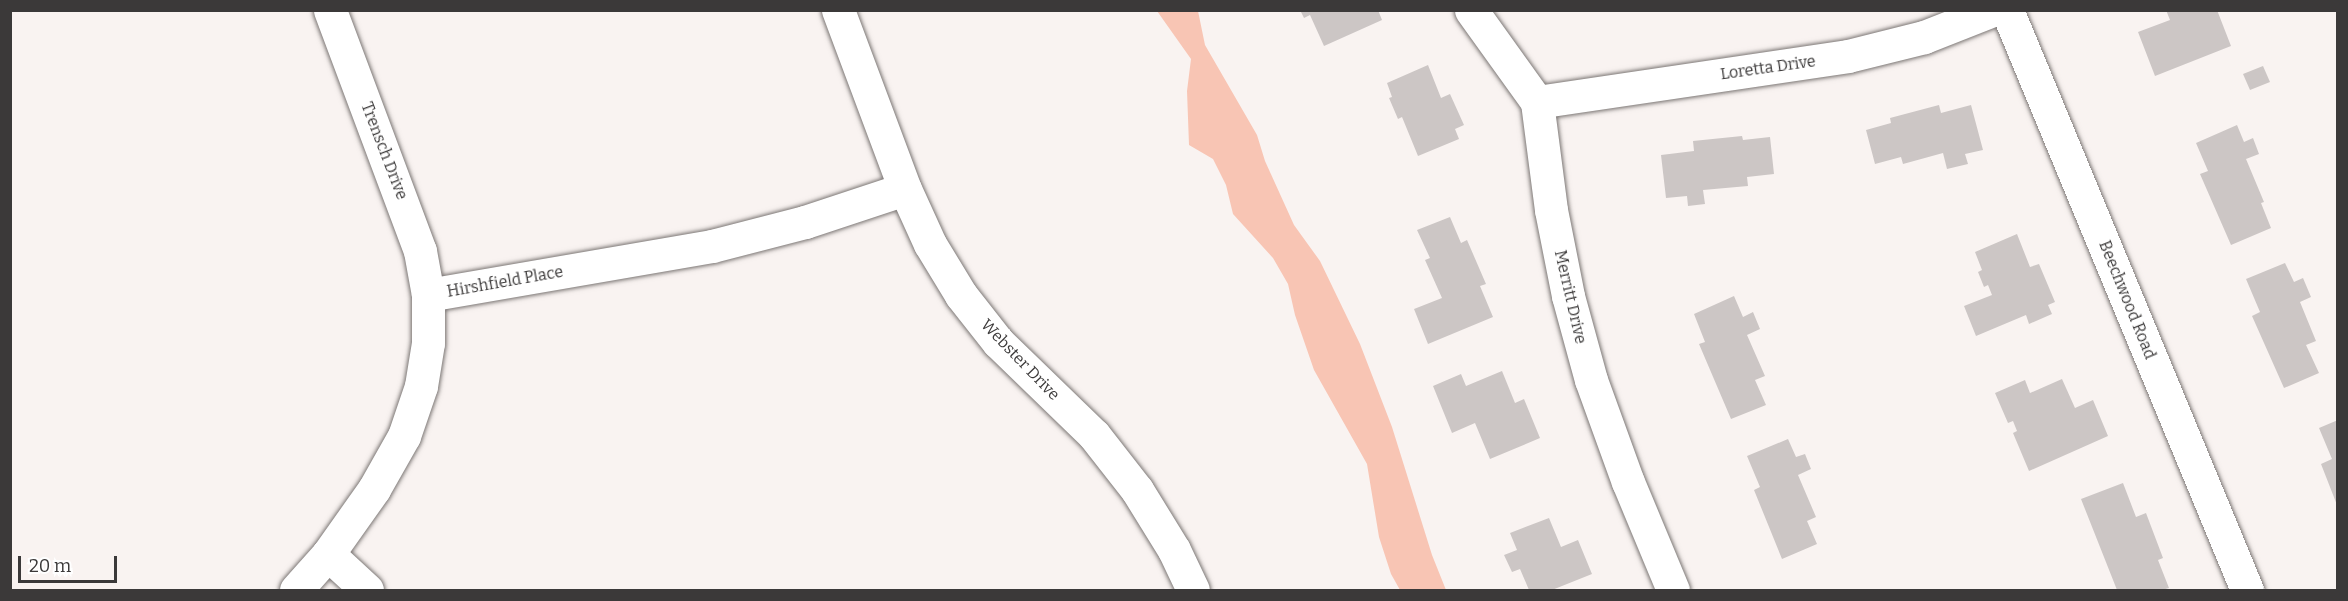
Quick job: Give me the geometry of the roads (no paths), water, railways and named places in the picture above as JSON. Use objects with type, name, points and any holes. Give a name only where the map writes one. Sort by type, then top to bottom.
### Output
[{"type":"street","name":"Trensch Drive","points":[[330,10],[414,230],[428,295]]},
{"type":"street","name":"Webster Drive","points":[[838,10],[905,189],[930,244],[961,295],[998,342],[1094,435],[1137,490],[1174,550],[1193,591]]},
{"type":"street","name":"Merritt Drive","points":[[1471,10],[1538,102],[1551,210],[1568,296],[1582,348],[1628,483],[1673,591]]},
{"type":"street","name":"Loretta Drive","points":[[1538,102],[1848,56],[1924,37],[1992,10]]},
{"type":"street","name":"Beechwood Road","points":[[2007,10],[2247,591]]},
{"type":"street","name":"Hirshfield Place","points":[[296,591],[328,554],[374,489],[404,436],[422,386],[428,343],[428,295],[712,246],[805,222],[905,189]]},
{"type":"street","points":[[328,554],[367,591]]}]
